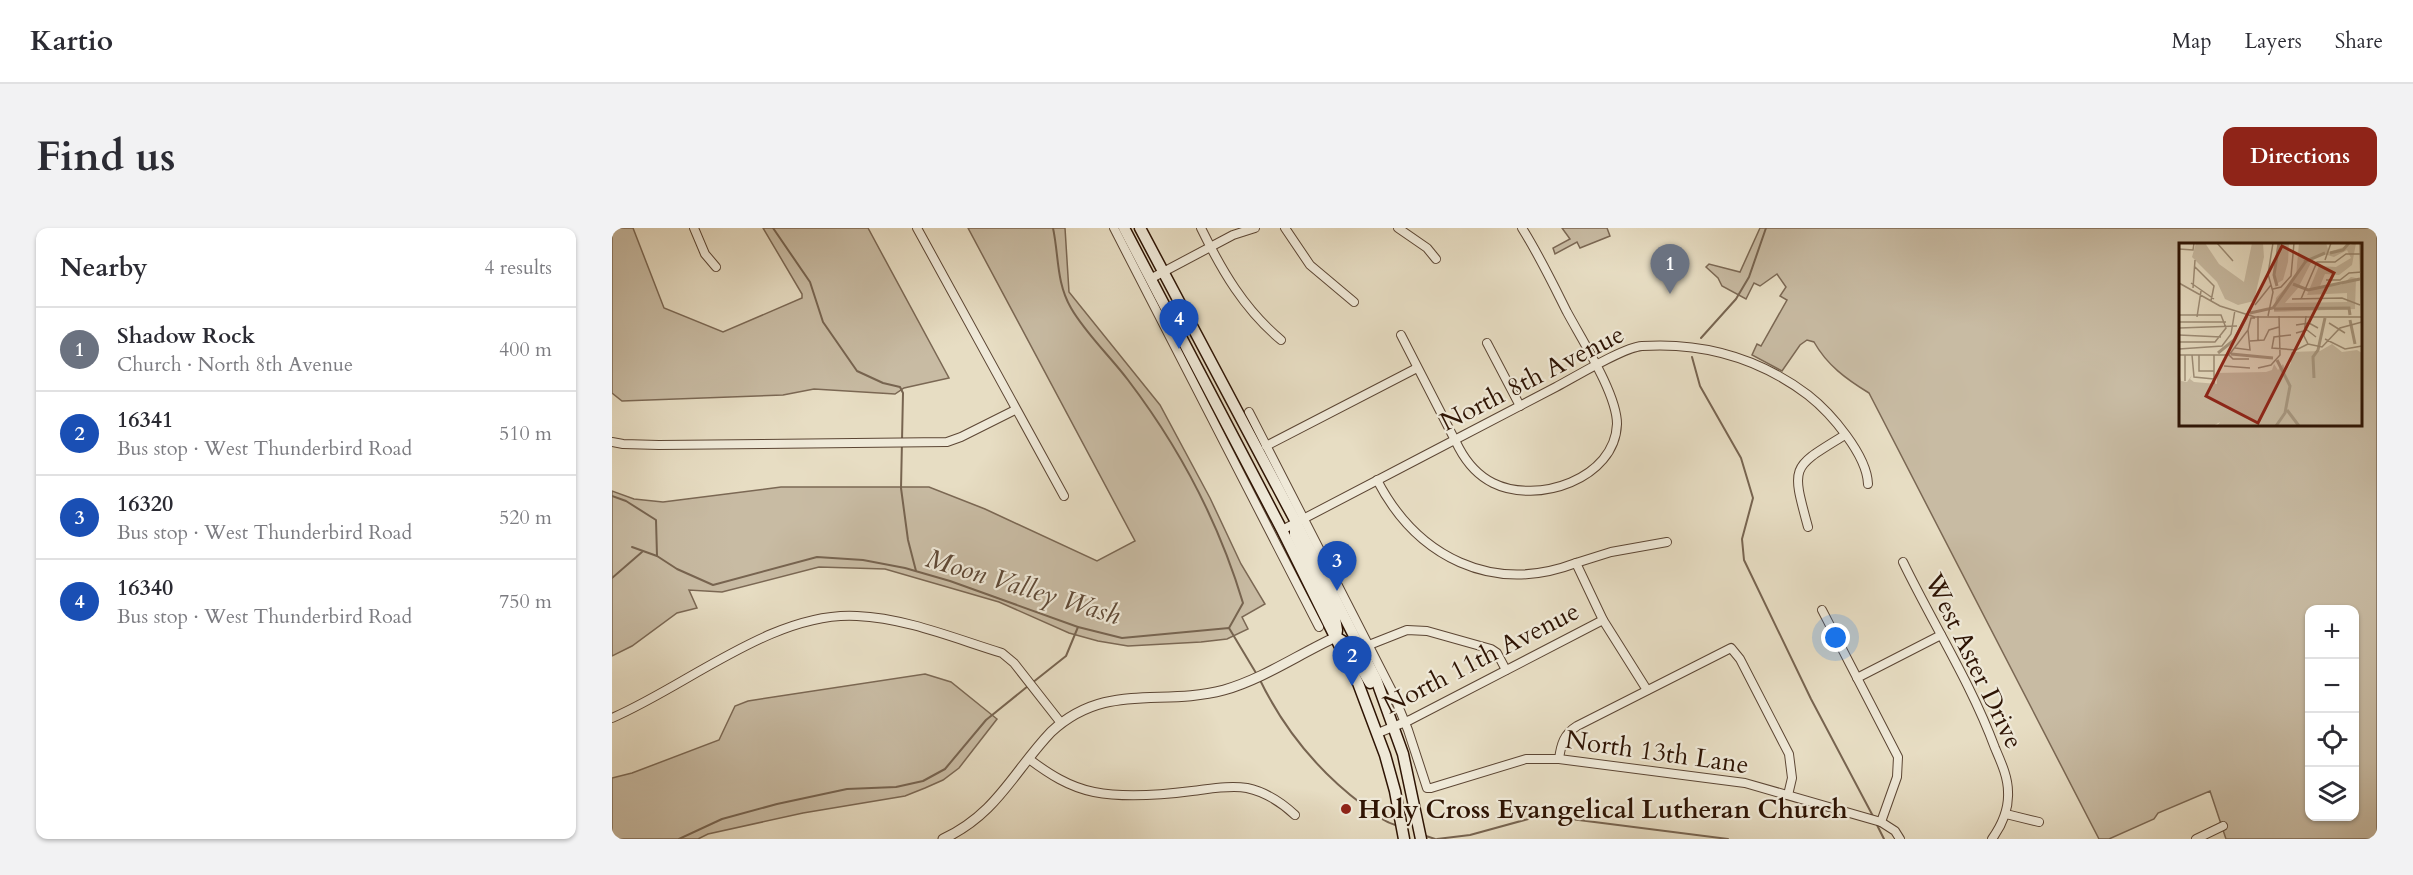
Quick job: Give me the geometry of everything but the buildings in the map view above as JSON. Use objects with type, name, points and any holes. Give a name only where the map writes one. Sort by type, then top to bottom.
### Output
[{"type":"main road","points":[[1124,228],[1150,279],[1161,310],[1282,530],[1308,594],[1336,637],[1364,695],[1395,791],[1404,838]]},
{"type":"main road","points":[[1140,228],[1178,302],[1300,520],[1376,679],[1395,727],[1411,787],[1421,839]]},
{"type":"main road","points":[[1161,310],[1178,302]]},
{"type":"main road","points":[[1300,520],[1295,535],[1335,618],[1336,637]]},
{"type":"main road","points":[[1336,637],[1346,643],[1368,681],[1384,700]]},
{"type":"street","points":[[694,228],[705,254],[716,267]]},
{"type":"street","points":[[917,228],[1064,496]]},
{"type":"street","points":[[1114,228],[1161,310],[1308,594],[1319,627]]},
{"type":"street","points":[[1201,228],[1239,296],[1252,313],[1281,339]]},
{"type":"street","points":[[1150,279],[1210,247],[1255,228]]},
{"type":"street","points":[[1285,228],[1310,265],[1354,302]]},
{"type":"street","points":[[1398,228],[1427,248],[1436,259]]},
{"type":"street","points":[[1401,335],[1467,462],[1479,474],[1503,487],[1530,490],[1566,484],[1583,477],[1605,459],[1616,435],[1615,408],[1596,367],[1522,228]]},
{"type":"street","points":[[1487,343],[1520,406]]},
{"type":"street","name":"North 8th Avenue","points":[[1282,530],[1640,345],[1709,350],[1760,364],[1805,393],[1832,417],[1866,470],[1868,484]]},
{"type":"street","points":[[1266,447],[1418,368]]},
{"type":"street","points":[[612,442],[659,445],[946,442],[962,437],[1015,410]]},
{"type":"street","points":[[1249,412],[1300,520],[1369,645],[1405,722]]},
{"type":"street","points":[[1808,527],[1798,488],[1799,470],[1804,462],[1845,435]]},
{"type":"street","points":[[1377,480],[1389,503],[1424,542],[1462,563],[1479,569],[1517,576],[1546,574],[1611,552],[1667,542]]},
{"type":"street","name":"West Aster Drive","points":[[1903,562],[1981,712],[1997,752],[2008,790],[2006,814]]},
{"type":"street","points":[[1576,563],[1603,620],[1647,690]]},
{"type":"street","points":[[1822,609],[1898,757],[1897,777],[1880,821],[1895,831],[1900,839]]},
{"type":"street","points":[[612,718],[766,636],[805,621],[846,616],[899,622],[1002,654],[1014,663],[1061,723]]},
{"type":"street","name":"North 11th Avenue","points":[[1378,734],[1603,620]]},
{"type":"street","points":[[1369,645],[1407,630],[1427,631],[1491,649],[1497,653],[1506,670]]},
{"type":"street","points":[[1857,678],[1941,635]]},
{"type":"street","points":[[943,839],[973,822],[990,808],[1042,741],[1061,723],[1087,708],[1118,699],[1188,696],[1223,690],[1242,684],[1336,637]]},
{"type":"street","points":[[1560,759],[1561,746],[1570,730],[1731,648],[1740,659],[1789,754],[1792,778],[1788,795]]},
{"type":"street","name":"North 13th Lane","points":[[1405,722],[1427,788],[1526,759],[1560,759],[1745,783],[1880,821]]},
{"type":"street","points":[[1029,759],[1050,775],[1071,785],[1095,792],[1159,794],[1222,787],[1246,788],[1274,799],[1295,815]]},
{"type":"street","points":[[1992,839],[2006,814],[2039,822]]},
{"type":"street","points":[[2196,839],[2223,826]]},
{"type":"shaded area","points":[[612,228],[633,228],[664,308],[723,332],[802,298],[802,294],[763,228],[868,228],[949,378],[904,388],[895,394],[814,389],[783,395],[622,401],[612,393]]},
{"type":"shaded area","points":[[968,228],[1065,228],[1069,292],[1160,405],[1210,498],[1241,564],[1265,604],[1242,617],[1248,629],[1227,639],[1128,646],[1069,633],[999,602],[885,569],[819,567],[722,592],[689,590],[697,608],[677,613],[632,646],[612,656],[612,491],[634,499],[663,502],[781,487],[929,487],[985,509],[1097,561],[1135,541]]},
{"type":"shaded area","points":[[1562,228],[1607,228],[1610,236],[1580,248],[1577,242],[1555,254],[1553,248],[1570,239]]},
{"type":"shaded area","points":[[1760,228],[2377,228],[2377,839],[2226,839],[2210,791],[2158,813],[2154,819],[2109,839],[2099,839],[1869,393],[1838,371],[1814,342],[1807,340],[1800,345],[1782,371],[1752,355],[1757,344],[1761,346],[1787,300],[1780,296],[1786,287],[1777,274],[1760,286],[1754,283],[1746,299],[1722,286],[1718,278],[1706,267],[1709,264],[1740,272]]},
{"type":"shaded area","points":[[925,674],[951,682],[997,719],[959,768],[943,780],[905,796],[803,813],[708,834],[698,839],[612,839],[612,778],[632,773],[719,740],[735,706],[748,701]]},
{"type":"waterway","points":[[773,228],[810,282],[823,322],[857,371],[883,383],[900,387],[903,393],[901,488],[908,540],[916,571]]},
{"type":"waterway","points":[[1053,228],[1060,279],[1071,308],[1147,406],[1180,459],[1210,515],[1243,603],[1229,628]]},
{"type":"waterway","points":[[1701,338],[1736,299],[1749,277],[1766,228]]},
{"type":"waterway","points":[[1692,357],[1700,386],[1741,458],[1753,498],[1742,539],[1744,560],[1811,699],[1874,818]]},
{"type":"waterway","name":"Moon Valley Wash","points":[[612,496],[626,501],[656,520],[657,556]]},
{"type":"waterway","name":"Moon Valley Wash","points":[[632,547],[657,556],[677,569],[713,585],[817,557],[863,560],[905,568],[950,581],[1078,627],[1122,638],[1229,628],[1256,673]]},
{"type":"waterway","name":"Moon Valley Wash","points":[[612,578],[642,552]]},
{"type":"waterway","points":[[1032,683],[1066,656],[1078,627]]},
{"type":"waterway","name":"Moon Valley Wash","points":[[1259,678],[1279,714],[1303,748],[1317,763],[1371,812],[1398,826]]},
{"type":"waterway","points":[[679,839],[722,819],[777,804],[847,789],[896,787],[923,781],[945,769],[986,720],[1028,686]]},
{"type":"waterway","name":"Moon Valley Wash","points":[[1437,839],[1470,835],[1532,818],[1555,817],[1728,839]]},
{"type":"waterway","points":[[1876,823],[1884,839]]},
{"type":"waterway","name":"Moon Valley Wash","points":[[1423,835],[1435,839]]},
{"type":"place","name":"Shadow Rock","points":[[1670,294]]},
{"type":"place","name":"16340","points":[[1179,349]]},
{"type":"place","name":"16320","points":[[1337,591]]},
{"type":"place","name":"16341","points":[[1352,686]]},
{"type":"place","name":"Holy Cross Evangelical Lutheran Church","points":[[1346,809]]}]
